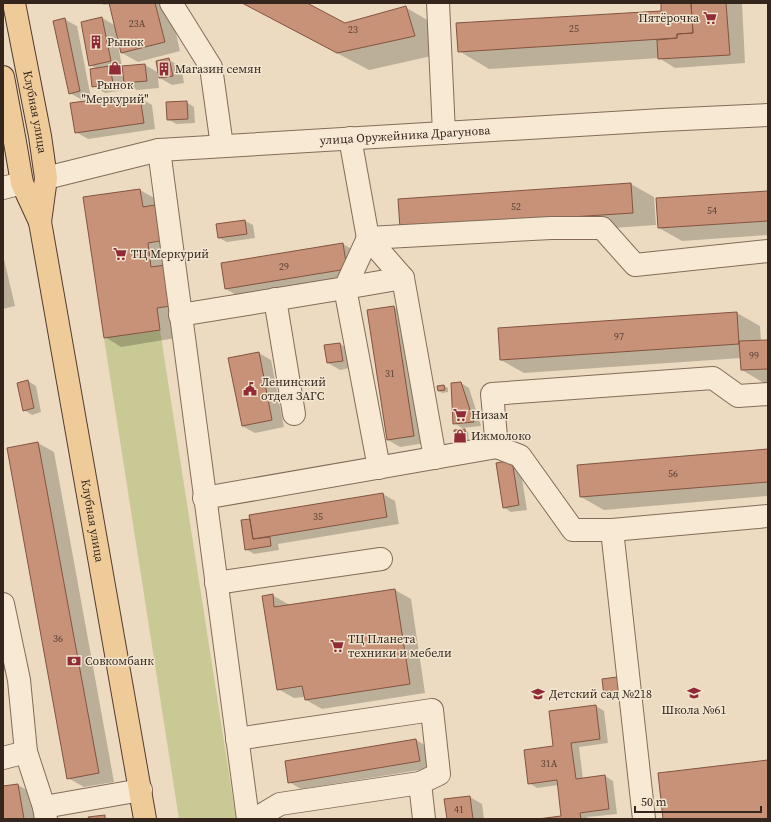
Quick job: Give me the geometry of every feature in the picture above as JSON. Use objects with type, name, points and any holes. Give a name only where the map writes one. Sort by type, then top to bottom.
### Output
[{"type":"main road","name":"Клубная улица","points":[[14,3],[40,136],[46,178],[40,222],[145,819]]},
{"type":"main road","name":"Клубная улица","points":[[3,77],[16,142],[12,186],[40,222]]},
{"type":"main road","points":[[12,186],[46,178]]},
{"type":"street","points":[[171,3],[211,66],[222,146]]},
{"type":"street","points":[[438,3],[444,133]]},
{"type":"street","name":"улица Оружейника Драгунова","points":[[46,178],[159,150],[768,115]]},
{"type":"street","points":[[350,138],[368,238],[403,278],[435,458]]},
{"type":"street","points":[[159,150],[204,498],[248,819]]},
{"type":"street","points":[[368,238],[551,228],[602,228],[635,265],[768,251]]},
{"type":"street","points":[[368,238],[345,288],[379,468]]},
{"type":"street","points":[[180,315],[403,278]]},
{"type":"street","points":[[276,299],[294,414]]},
{"type":"street","points":[[497,447],[492,394],[713,378],[738,396],[768,394]]},
{"type":"street","points":[[204,498],[497,447],[520,456],[573,530],[612,530],[768,516]]},
{"type":"street","points":[[612,530],[644,819]]},
{"type":"street","points":[[216,584],[380,559]]},
{"type":"street","points":[[3,604],[11,682],[26,752],[45,813],[73,811],[141,790]]},
{"type":"street","points":[[237,739],[432,710],[439,774],[420,783],[280,804],[255,819]]},
{"type":"street","points":[[3,758],[26,752]]},
{"type":"street","points":[[420,783],[424,819]]},
{"type":"green space","points":[[160,330],[236,819],[179,819],[104,338]]},
{"type":"building","points":[[109,3],[155,3],[165,42],[121,53]]},
{"type":"building","points":[[242,3],[307,3],[345,23],[406,6],[415,36],[337,53]]},
{"type":"building","points":[[661,3],[691,3],[693,33],[677,34],[677,38],[458,52],[456,23],[661,11]]},
{"type":"building","name":"Пятёрочка","points":[[691,3],[726,3],[730,55],[658,59],[657,40],[677,38],[677,34],[693,33]]},
{"type":"building","name":"Рынок","points":[[102,17],[111,61],[89,66],[81,22]]},
{"type":"building","points":[[65,18],[80,91],[69,94],[53,21]]},
{"type":"building","name":"Магазин семян","points":[[169,58],[173,76],[159,78],[156,61]]},
{"type":"building","points":[[145,64],[147,81],[124,83],[122,66]]},
{"type":"building","points":[[110,66],[113,83],[92,87],[90,69]]},
{"type":"building","points":[[140,97],[144,123],[75,133],[70,103],[101,99],[102,102]]},
{"type":"building","points":[[187,101],[188,119],[167,120],[166,102]]},
{"type":"building","points":[[631,183],[633,213],[400,228],[398,199]]},
{"type":"building","name":"ТЦ Меркурий","points":[[140,189],[143,207],[155,205],[160,241],[148,243],[151,267],[165,265],[171,306],[157,308],[160,330],[104,338],[83,197]]},
{"type":"building","points":[[768,191],[768,221],[658,228],[656,198]]},
{"type":"building","points":[[245,220],[247,234],[218,238],[216,224]]},
{"type":"building","points":[[343,243],[347,269],[225,289],[221,263]]},
{"type":"building","points":[[394,306],[414,436],[387,440],[367,310]]},
{"type":"building","points":[[737,312],[739,344],[500,360],[498,328]]},
{"type":"building","points":[[768,340],[768,369],[741,370],[739,341]]},
{"type":"building","points":[[340,343],[343,361],[327,363],[324,345]]},
{"type":"building","name":"Ленинский отдел ЗАГС","points":[[259,352],[272,420],[242,426],[228,358]]},
{"type":"building","points":[[28,380],[34,408],[23,411],[17,383]]},
{"type":"building","points":[[461,382],[474,422],[453,424],[451,383]]},
{"type":"building","points":[[444,385],[445,390],[438,391],[437,386]]},
{"type":"building","name":"Ижмолоко","points":[[465,429],[466,442],[455,443],[454,430]]},
{"type":"building","points":[[38,442],[99,773],[67,779],[7,448]]},
{"type":"building","points":[[768,449],[768,482],[580,497],[577,465]]},
{"type":"building","points":[[512,460],[519,505],[503,508],[496,463]]},
{"type":"building","points":[[383,493],[387,517],[253,539],[249,515]]},
{"type":"building","points":[[250,519],[253,539],[270,537],[271,546],[245,550],[241,520]]},
{"type":"building","name":"ТЦ Планета техники и мебели","points":[[395,589],[410,684],[305,700],[302,686],[277,690],[262,596],[273,594],[274,607]]},
{"type":"building","points":[[617,677],[619,694],[604,696],[602,679]]},
{"type":"building","points":[[596,705],[600,739],[571,743],[576,779],[605,775],[609,809],[580,813],[581,819],[538,819],[561,816],[557,780],[528,784],[524,750],[553,746],[549,711]]},
{"type":"building","points":[[416,739],[420,761],[288,783],[285,761]]},
{"type":"building","points":[[768,760],[768,819],[663,819],[658,773]]},
{"type":"building","points":[[18,784],[24,819],[3,819],[3,786]]},
{"type":"building","points":[[470,796],[473,819],[447,819],[444,799]]},
{"type":"building","points":[[105,815],[105,819],[89,819],[88,817]]},
{"type":"place","name":"Пятёрочка","points":[[710,18]]},
{"type":"place","name":"Рынок","points":[[96,42]]},
{"type":"place","name":"Рынок \"Меркурий\"","points":[[115,68]]},
{"type":"place","name":"Магазин семян","points":[[164,69]]},
{"type":"place","name":"ТЦ Меркурий","points":[[120,254]]},
{"type":"place","name":"Ленинский отдел ЗАГС","points":[[250,389]]},
{"type":"place","name":"Низам","points":[[460,415]]},
{"type":"place","name":"Ижмолоко","points":[[460,436]]},
{"type":"place","name":"ТЦ Планета техники и мебели","points":[[337,646]]},
{"type":"place","name":"Совкомбанк","points":[[74,661]]},
{"type":"place","name":"Школа №61","points":[[694,693]]},
{"type":"place","name":"Детский сад №218","points":[[538,694]]}]
